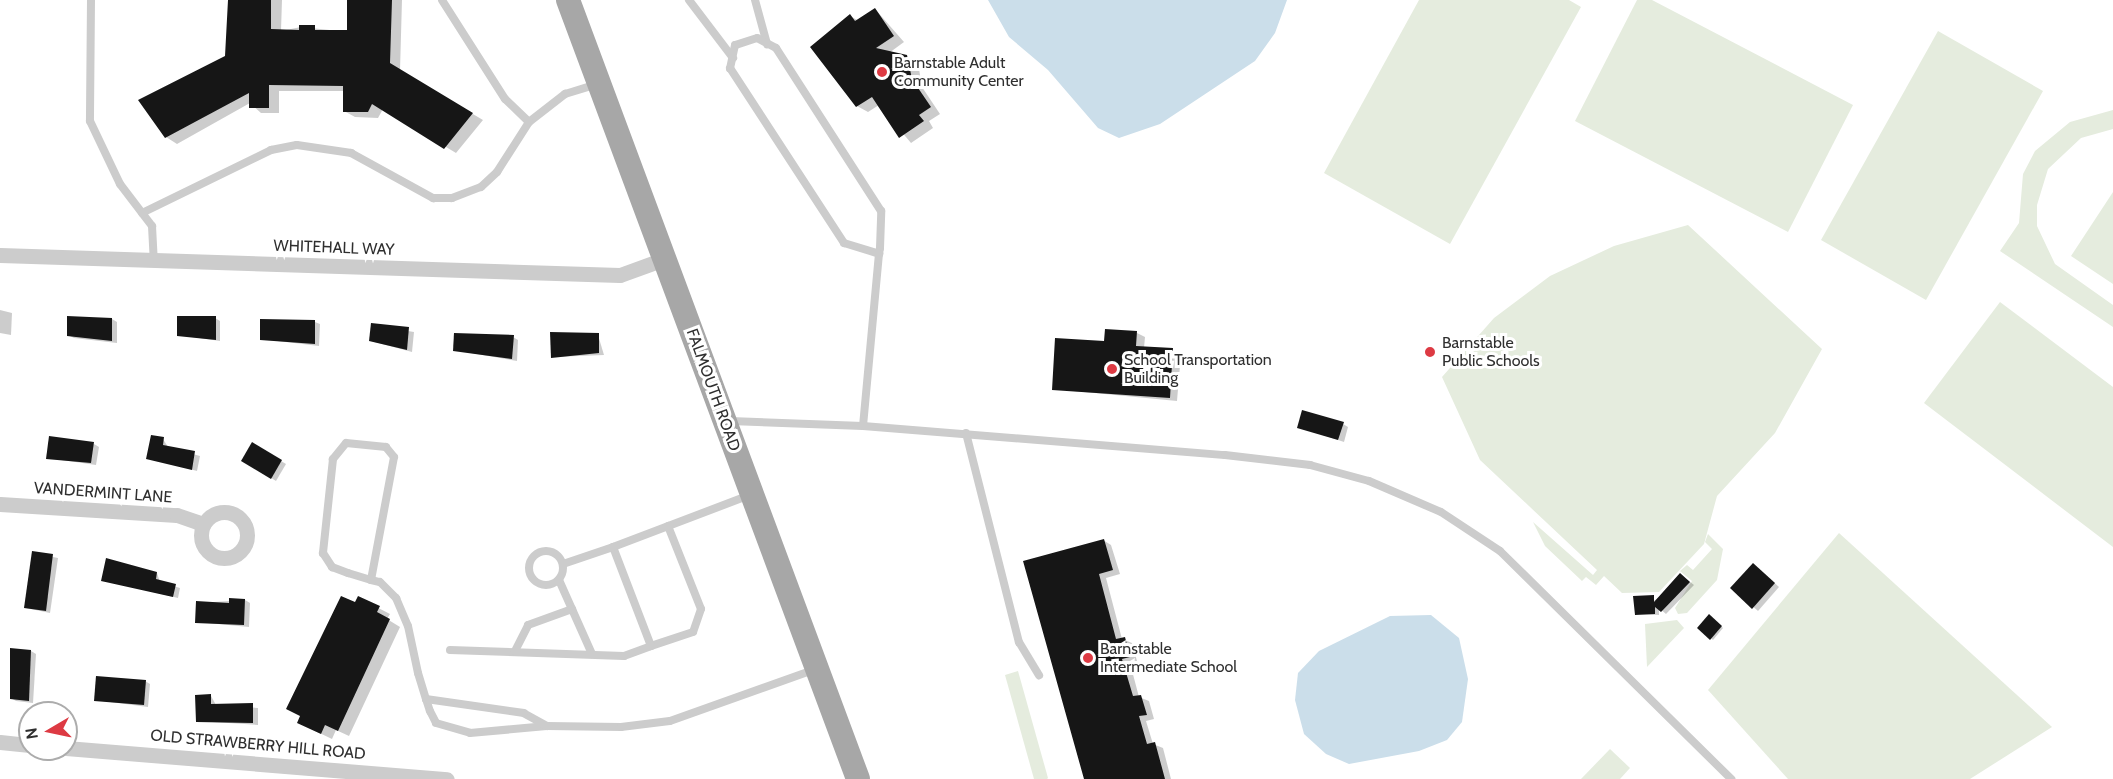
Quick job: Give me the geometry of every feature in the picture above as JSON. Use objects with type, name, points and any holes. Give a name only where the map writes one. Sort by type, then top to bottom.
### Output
[{"type":"main road","name":"FALMOUTH ROAD","points":[[568,0],[858,779]]},
{"type":"street","name":"WHITEHALL WAY","points":[[0,255],[620,274],[664,259]]},
{"type":"street","name":"VANDERMINT LANE","points":[[0,504],[177,515],[203,524]]},
{"type":"street","points":[[0,742],[18,744]]},
{"type":"street","name":"OLD STRAWBERRY HILL ROAD","points":[[78,749],[447,779]]},
{"type":"lane","points":[[91,0],[90,121],[120,184],[152,226],[154,260]]},
{"type":"lane","points":[[442,0],[505,99],[529,122]]},
{"type":"lane","points":[[689,0],[733,58]]},
{"type":"lane","points":[[755,0],[767,44]]},
{"type":"lane","points":[[863,426],[879,254],[881,212],[776,48],[757,38],[735,45],[730,69],[844,243],[879,254]]},
{"type":"lane","points":[[142,213],[271,150],[297,146],[329,146],[413,191],[452,198],[481,187],[497,172],[529,122],[565,94],[600,84]]},
{"type":"lane","points":[[725,421],[863,426],[1291,462],[1351,475],[1420,501],[1511,561],[1731,779]]},
{"type":"lane","points":[[966,434],[1019,642],[1039,675]]},
{"type":"lane","points":[[371,580],[394,457],[386,447],[346,443],[333,459],[323,553],[332,567],[371,580],[399,604],[426,699],[436,723],[454,731],[515,732],[547,726],[612,727],[670,721],[817,668]]},
{"type":"lane","points":[[563,564],[751,494]]},
{"type":"lane","points":[[450,650],[624,656],[693,632],[701,609],[668,526]]},
{"type":"lane","points":[[613,547],[651,646]]},
{"type":"lane","points":[[559,580],[539,584],[530,565],[546,551],[563,564]]},
{"type":"lane","points":[[563,564],[559,580],[592,654]]},
{"type":"lane","points":[[515,651],[528,625],[572,609]]},
{"type":"lane","points":[[426,699],[524,713],[547,726]]},
{"type":"shaded area","points":[[1419,0],[1569,0],[1581,7],[1450,244],[1324,173]]},
{"type":"shaded area","points":[[1637,0],[1652,0],[1853,105],[1788,232],[1575,121]]},
{"type":"shaded area","points":[[1938,31],[2043,91],[1926,300],[1821,240]]},
{"type":"shaded area","points":[[2113,110],[2113,129],[2081,138],[2048,169],[2037,205],[2037,226],[2055,264],[2113,305],[2113,327],[2000,251],[2019,223],[2023,174],[2035,151],[2070,122]]},
{"type":"shaded area","points":[[2113,192],[2113,284],[2071,256]]},
{"type":"shaded area","points":[[1688,225],[1822,349],[1775,433],[1717,496],[1704,544],[1659,592],[1622,593],[1604,576],[1596,585],[1586,577],[1582,581],[1545,546],[1533,522],[1593,575],[1597,570],[1480,460],[1442,377],[1494,318],[1550,276],[1614,246]]},
{"type":"shaded area","points":[[2000,302],[2113,387],[2113,547],[1924,403]]},
{"type":"shaded area","points":[[1839,533],[2052,727],[1970,779],[1788,779],[1708,690]]},
{"type":"shaded area","points":[[1708,534],[1723,549],[1717,580],[1687,613],[1678,614],[1675,608],[1692,581],[1680,571],[1687,565],[1693,570],[1712,549],[1705,542]]},
{"type":"shaded area","points":[[1677,620],[1684,628],[1647,667],[1645,624]]},
{"type":"shaded area","points":[[1018,671],[1047,779],[1034,779],[1005,675]]},
{"type":"shaded area","points":[[1610,749],[1630,768],[1620,779],[1581,779]]},
{"type":"water","points":[[988,0],[1287,0],[1275,33],[1255,61],[1160,124],[1119,138],[1098,128],[1048,70],[1009,37]]},
{"type":"water","points":[[1431,615],[1459,638],[1468,679],[1462,722],[1447,740],[1419,751],[1349,764],[1326,754],[1304,734],[1295,700],[1298,673],[1319,651],[1390,616]]},
{"type":"building","points":[[228,0],[271,0],[271,29],[299,30],[299,25],[315,25],[315,30],[347,30],[347,0],[392,0],[390,63],[473,113],[444,149],[372,104],[368,112],[343,112],[343,86],[269,85],[269,108],[249,108],[249,93],[165,138],[138,100],[225,56]]},
{"type":"building","name":"Barnstable Adult Community Center","points":[[875,8],[894,36],[876,48],[907,55],[912,79],[931,107],[919,115],[924,121],[899,138],[872,97],[856,107],[810,47],[850,14],[855,21]]},
{"type":"building","points":[[67,316],[112,318],[112,341],[67,336]]},
{"type":"building","points":[[177,316],[216,316],[216,340],[177,336]]},
{"type":"building","points":[[260,319],[315,320],[315,344],[260,340]]},
{"type":"building","points":[[371,323],[409,327],[407,350],[369,341]]},
{"type":"building","name":"School Transportation Building","points":[[1105,329],[1137,331],[1136,346],[1173,348],[1170,398],[1052,390],[1055,338],[1104,341]]},
{"type":"building","points":[[550,332],[599,333],[599,353],[551,358]]},
{"type":"building","points":[[454,333],[514,335],[512,359],[453,351]]},
{"type":"building","points":[[1302,410],[1344,422],[1338,440],[1297,428]]},
{"type":"building","points":[[151,435],[164,437],[163,445],[195,451],[192,470],[146,459]]},
{"type":"building","points":[[49,436],[94,442],[91,463],[46,459]]},
{"type":"building","points":[[252,442],[282,460],[271,479],[241,461]]},
{"type":"building","name":"Barnstable Intermediate School","points":[[1104,539],[1113,570],[1099,574],[1116,639],[1125,637],[1130,657],[1122,659],[1133,696],[1141,695],[1147,715],[1139,716],[1147,744],[1155,742],[1165,779],[1084,779],[1023,561]]},
{"type":"building","points":[[32,551],[53,554],[46,611],[24,608]]},
{"type":"building","points":[[106,558],[157,572],[156,579],[176,584],[173,597],[101,581]]},
{"type":"building","points":[[1753,563],[1775,583],[1752,609],[1730,588]]},
{"type":"building","points":[[1680,573],[1690,582],[1661,612],[1655,607],[1655,614],[1635,615],[1633,596],[1654,595],[1654,602]]},
{"type":"building","points":[[341,596],[355,602],[358,596],[380,606],[377,612],[390,619],[338,731],[325,725],[321,734],[297,723],[300,716],[286,709]]},
{"type":"building","points":[[229,598],[245,599],[244,625],[195,623],[196,601],[229,603]]},
{"type":"building","points":[[1709,614],[1722,626],[1710,640],[1697,628]]},
{"type":"building","points":[[10,648],[31,650],[29,701],[10,699]]},
{"type":"building","points":[[96,676],[146,680],[144,705],[94,701]]},
{"type":"building","points":[[211,694],[211,704],[253,703],[253,723],[196,722],[195,695]]},
{"type":"place","name":"Barnstable Adult Community Center","points":[[882,72]]},
{"type":"place","name":"Barnstable Public Schools","points":[[1430,352]]},
{"type":"place","name":"School Transportation Building","points":[[1112,369]]},
{"type":"place","name":"Barnstable Intermediate School","points":[[1088,658]]}]
